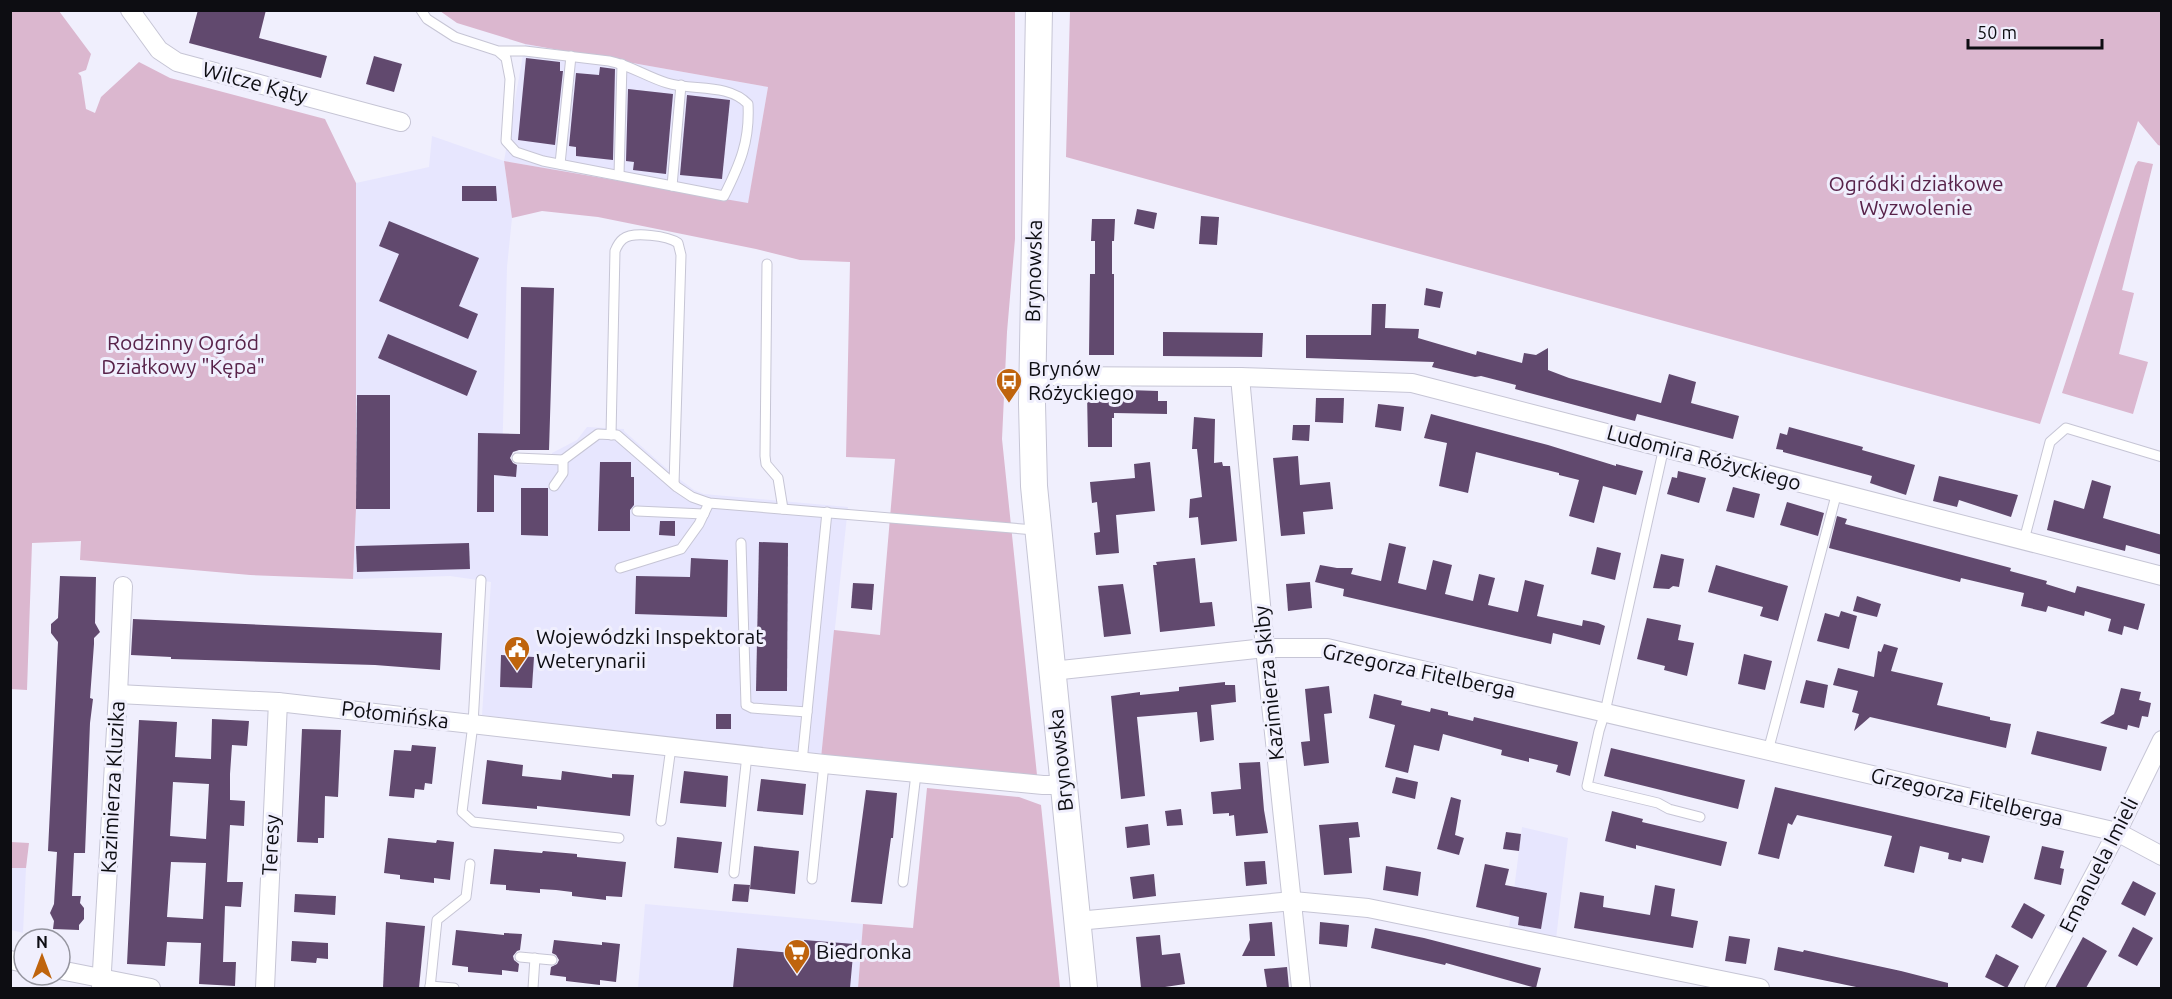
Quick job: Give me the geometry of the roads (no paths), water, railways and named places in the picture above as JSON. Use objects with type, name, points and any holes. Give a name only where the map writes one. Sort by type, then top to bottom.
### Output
[{"type":"main road","name":"Brynowska","points":[[1039,10],[1032,448],[1038,531],[1084,988]]},
{"type":"street","name":"Wilcze Kąty","points":[[130,10],[159,50],[177,62],[401,122]]},
{"type":"street","name":"Ludomira Różyckiego","points":[[1032,376],[1240,377],[1412,383],[2162,576]]},
{"type":"street","name":"Kazimierza Skiby","points":[[1240,377],[1265,648],[1301,988]]},
{"type":"street","name":"Kazimierza Kluzika","points":[[101,983],[123,586]]},
{"type":"street","name":"Grzegorza Fitelberga","points":[[1052,670],[1265,648],[1327,648],[2117,832],[2162,856]]},
{"type":"street","name":"Połomińska","points":[[118,694],[278,702],[916,774],[1043,785],[1064,784]]},
{"type":"street","name":"Teresy","points":[[265,988],[278,702]]},
{"type":"street","name":"Emanuela Imieli","points":[[2034,988],[2117,832],[2162,740]]},
{"type":"street","points":[[1077,921],[1293,901],[1368,908],[1760,988]]},
{"type":"street","points":[[72,974],[101,983],[151,988]]},
{"type":"lane","points":[[421,10],[427,19],[455,37],[498,51],[525,51],[622,64],[667,83],[730,92],[740,96],[748,104],[747,141],[741,162],[724,196],[560,164],[516,152],[506,141],[510,79],[506,58],[498,51]]},
{"type":"lane","points":[[560,164],[571,56]]},
{"type":"lane","points":[[619,176],[622,64]]},
{"type":"lane","points":[[672,186],[681,85]]},
{"type":"lane","points":[[611,435],[615,251],[621,240],[633,235],[668,238],[678,243],[681,248],[674,484]]},
{"type":"lane","points":[[767,264],[765,456],[766,464],[778,478],[783,508]]},
{"type":"lane","points":[[2024,540],[2050,442],[2066,428],[2162,457]]},
{"type":"lane","points":[[517,458],[563,460],[598,434],[617,435],[674,484],[692,497],[709,503],[1038,531]]},
{"type":"lane","points":[[1664,447],[1587,786],[1658,803],[1669,809],[1700,817]]},
{"type":"lane","points":[[554,486],[563,473],[563,460]]},
{"type":"lane","points":[[1768,751],[1837,492]]},
{"type":"lane","points":[[620,568],[681,549],[699,524],[709,503]]},
{"type":"lane","points":[[637,512],[704,514]]},
{"type":"lane","points":[[802,762],[827,512]]},
{"type":"lane","points":[[741,543],[746,705],[752,708],[807,712]]},
{"type":"lane","points":[[481,580],[473,724],[462,812],[473,822],[619,838]]},
{"type":"lane","points":[[661,821],[671,747]]},
{"type":"lane","points":[[734,873],[747,755]]},
{"type":"lane","points":[[812,879],[824,764]]},
{"type":"lane","points":[[903,882],[916,774]]},
{"type":"lane","points":[[454,988],[430,987],[437,920],[466,897],[470,864]]},
{"type":"lane","points":[[520,957],[552,960]]},
{"type":"lane","points":[[533,988],[536,958]]},
{"type":"place","name":"Brynów Różyckiego","points":[[1009,404]]},
{"type":"place","name":"Wojewódzki Inspektorat Weterynarii","points":[[517,672]]},
{"type":"place","name":"Biedronka","points":[[797,975]]},
{"type":"park label","name":"Ogródki działkowe Wyzwolenie","points":[[1916,196]]},
{"type":"park label","name":"Rodzinny Ogród Działkowy \"Kępa\"","points":[[183,355]]}]
